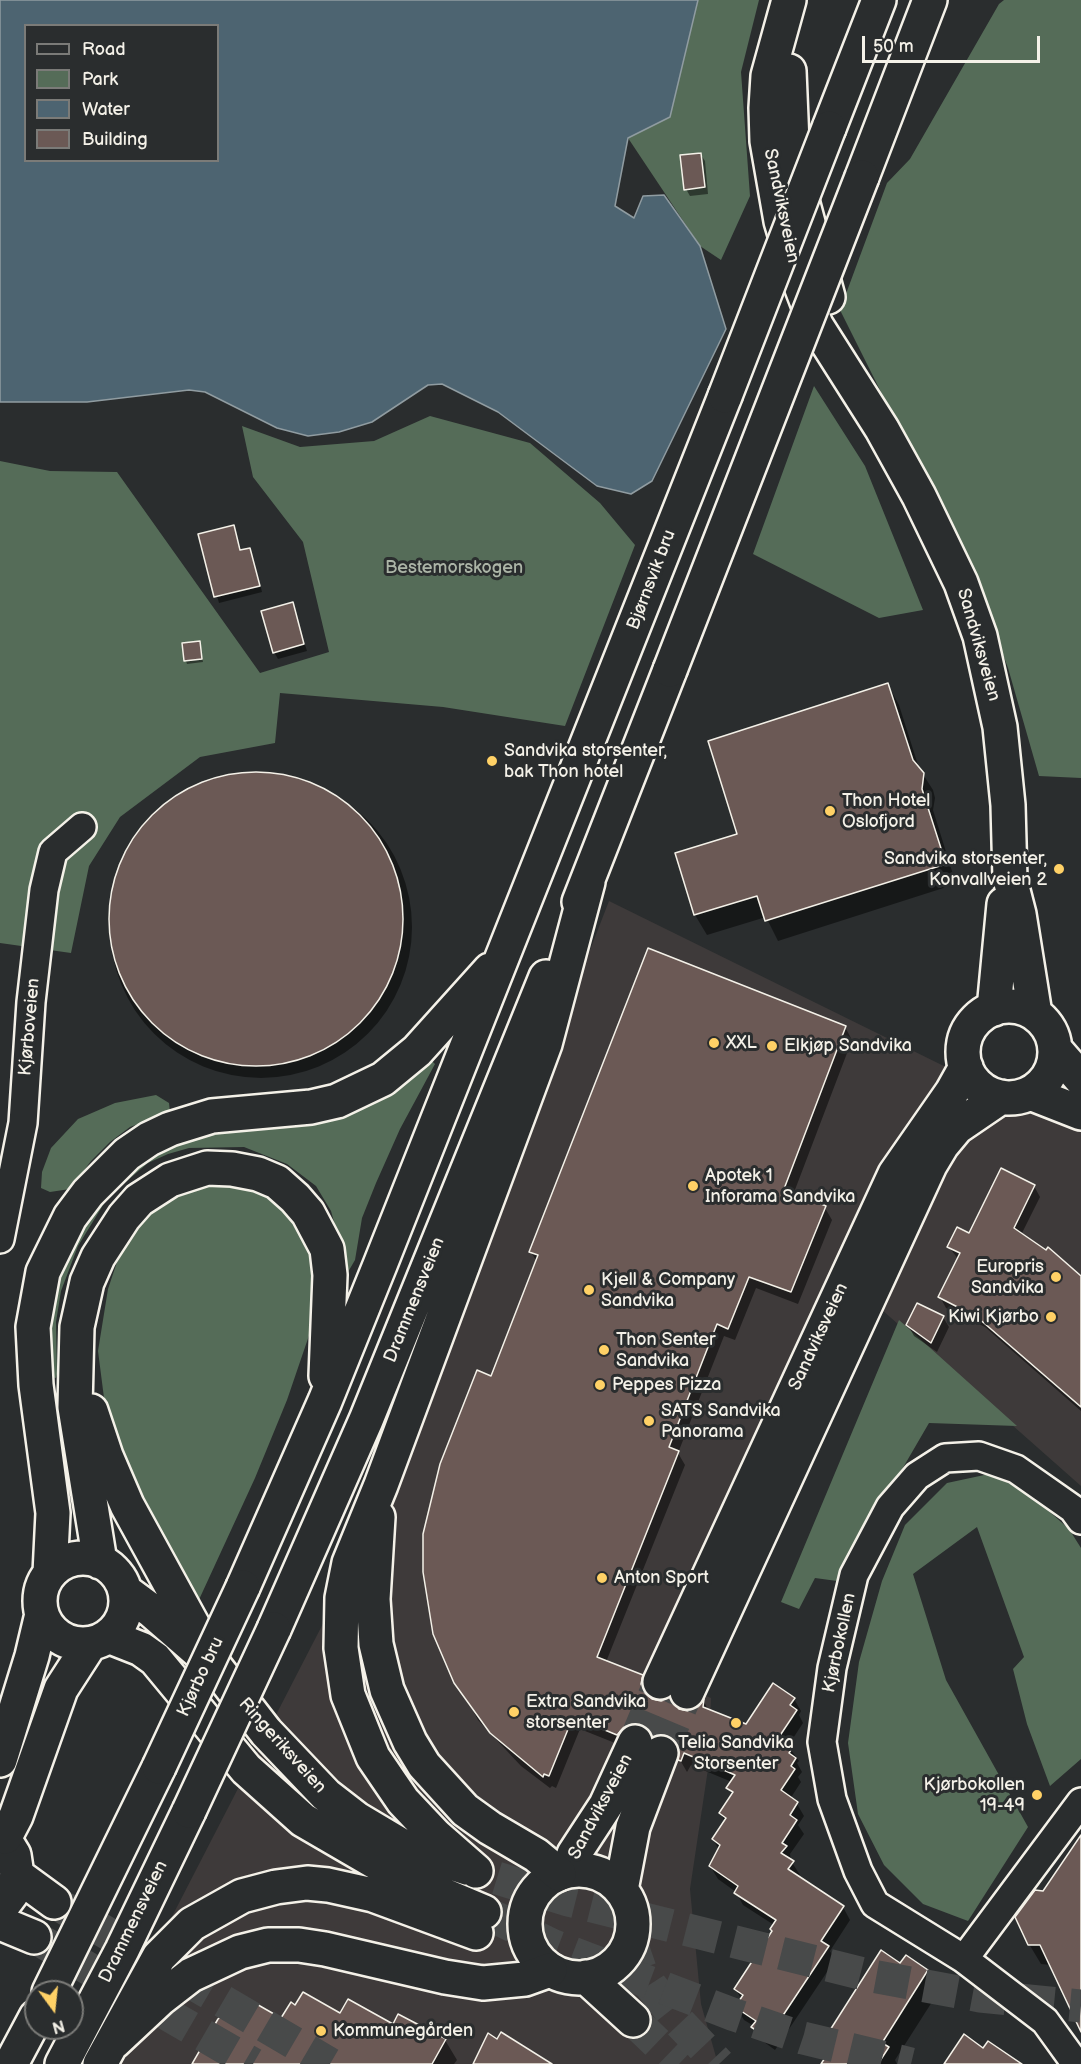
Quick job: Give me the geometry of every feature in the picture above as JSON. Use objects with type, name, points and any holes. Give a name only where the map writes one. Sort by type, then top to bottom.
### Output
[{"type":"main road","name":"Sandviksveien","points":[[789,0],[789,114],[797,189],[827,294],[882,429],[947,551],[980,636],[992,680],[1004,756],[1010,879],[1019,914],[1035,1014]]},
{"type":"main road","name":"Bjørnsvik bru","points":[[325,1401],[474,1032],[879,0]]},
{"type":"main road","points":[[563,1872],[498,1833],[465,1809],[424,1765],[398,1718],[381,1666],[373,1619],[374,1570],[381,1485],[412,1396],[513,1136],[545,1044],[557,972],[588,882],[930,0]]},
{"type":"main road","name":"Sandviksveien","points":[[994,1009],[998,990],[1001,915],[1010,879]]},
{"type":"main road","points":[[99,1640],[70,1642],[60,1638],[46,1623],[40,1600],[43,1586],[50,1573],[53,1504],[36,1385],[33,1327],[44,1272],[70,1217],[109,1172],[149,1139],[202,1118],[283,1111],[337,1101],[361,1091],[398,1068],[505,953]]},
{"type":"main road","name":"Drammensveien","points":[[62,2064],[122,1950],[274,1629],[371,1409],[557,972]]},
{"type":"main road","points":[[1081,1079],[1055,1049],[1049,1029],[1035,1014],[1015,1007],[994,1009],[978,1019],[968,1033],[964,1051],[966,1067],[980,1087],[1081,1113]]},
{"type":"main road","points":[[1016,1095],[1049,1074],[1055,1049]]},
{"type":"main road","name":"Sandviksveien","points":[[966,1067],[952,1092],[895,1174],[673,1687],[930,1165],[942,1145],[957,1127],[1016,1095]]},
{"type":"main road","points":[[100,1562],[75,1407],[77,1327],[87,1282],[98,1257],[124,1217],[139,1200],[170,1180],[207,1168],[232,1169],[258,1174],[277,1182],[302,1206],[320,1233],[327,1249],[330,1275],[325,1401]]},
{"type":"main road","points":[[77,1371],[106,1456],[127,1505],[214,1665]]},
{"type":"main road","name":"Kjørbo bru","points":[[55,1980],[159,1767],[243,1587],[325,1401]]},
{"type":"main road","name":"Ringeriksveien","points":[[125,1591],[152,1611],[214,1665],[259,1724],[294,1763],[357,1820],[422,1855],[486,1874],[419,1818],[388,1781],[362,1735],[348,1695],[341,1648],[342,1598],[349,1563],[381,1485]]},
{"type":"main road","points":[[0,1909],[12,1893],[16,1875],[15,1855],[3,1834],[16,1816],[57,1699],[99,1640],[124,1616],[125,1591],[111,1569],[100,1562],[82,1558],[73,1559],[50,1573]]},
{"type":"main road","points":[[0,1760],[32,1656],[42,1614]]},
{"type":"main road","name":"Ringeriksveien","points":[[99,1640],[141,1649],[155,1659],[246,1769],[303,1820],[480,1922],[328,1885],[307,1883],[276,1887],[242,1896],[192,1924],[159,1957],[141,1986],[107,2053]]},
{"type":"main road","name":"Sandviksveien","points":[[563,1872],[606,1805],[648,1747],[621,1890]]},
{"type":"main road","points":[[563,1872],[597,1873],[621,1890],[632,1914],[630,1941],[623,1954],[613,1965],[601,1973],[586,1977],[568,1977],[550,1970],[537,1959],[529,1945],[525,1928],[526,1911],[533,1895],[544,1882],[563,1872]]},
{"type":"main road","points":[[16,1875],[54,1902]]},
{"type":"main road","points":[[0,1923],[33,1937]]},
{"type":"main road","points":[[107,2053],[160,1999],[191,1975],[240,1952],[268,1945],[326,1948],[445,1977],[483,1983],[525,1978],[550,1970]]},
{"type":"main road","points":[[586,1977],[633,2020]]},
{"type":"main road","points":[[11,2064],[24,2040]]},
{"type":"street","name":"Kjørboveien","points":[[0,1239],[23,1123],[31,1002],[44,890],[53,852],[82,827]]},
{"type":"street","name":"Kjørbokollen","points":[[1076,2064],[1045,2021],[964,1959],[875,1904],[858,1871],[832,1799],[822,1742],[832,1668],[854,1575],[890,1507],[917,1476],[945,1458],[979,1456],[1016,1469],[1072,1509],[1081,1520]]},
{"type":"street","points":[[964,1959],[1081,1802]]},
{"type":"shaded area","points":[[609,901],[954,1071],[1029,1100],[1081,1124],[1081,1486],[838,1271],[652,1673],[711,1698],[708,1769],[690,1889],[701,2004],[718,2064],[96,2064],[346,1579]]},
{"type":"green space","points":[[698,0],[759,0],[741,72],[750,196],[721,260],[700,246],[628,138],[670,117]]},
{"type":"green space","points":[[1004,0],[1081,0],[1081,778],[1039,776],[1008,668],[977,584],[840,310],[887,183],[910,159],[999,4]]},
{"type":"green space","points":[[814,386],[865,466],[923,610],[879,618],[753,554]]},
{"type":"green space","name":"Bestemorskogen","points":[[430,416],[530,443],[600,503],[635,545],[565,726],[443,707],[280,693],[275,743],[200,757],[120,817],[89,866],[71,953],[0,943],[0,461],[50,471],[117,472],[260,673],[329,652],[303,542],[253,477],[242,426],[300,447],[374,441]]},
{"type":"green space","points":[[432,1061],[435,1064],[400,1129],[362,1218],[355,1260],[348,1272],[331,1211],[316,1186],[287,1164],[244,1147],[189,1148],[168,1154],[148,1163],[108,1197],[78,1246],[61,1291],[56,1322],[57,1374],[56,1378],[52,1377],[49,1312],[55,1282],[83,1219],[149,1152],[196,1133],[341,1115],[366,1106],[399,1088]]},
{"type":"green space","points":[[156,1095],[169,1103],[170,1112],[130,1127],[110,1142],[91,1161],[70,1189],[50,1192],[41,1188],[42,1172],[51,1148],[78,1119],[115,1103]]},
{"type":"green space","points":[[213,1184],[236,1184],[268,1194],[300,1225],[313,1257],[316,1315],[287,1400],[255,1478],[197,1604],[157,1539],[108,1429],[98,1351],[108,1289],[118,1259],[135,1232],[151,1214],[173,1198],[189,1190]]},
{"type":"green space","points":[[899,1320],[1017,1426],[929,1423],[837,1581],[815,1578],[799,1609],[781,1602]]},
{"type":"green space","points":[[989,1474],[1026,1491],[1069,1529],[1081,1548],[1081,1759],[1050,1786],[1027,1724],[1013,1669],[1024,1657],[977,1527],[913,1574],[946,1680],[1028,1827],[968,1921],[923,1904],[884,1865],[858,1814],[848,1743],[859,1662],[882,1581],[905,1525],[947,1483]]},
{"type":"water","points":[[0,0],[698,0],[670,117],[628,138],[615,206],[634,218],[643,196],[664,195],[700,246],[726,329],[652,481],[631,494],[597,486],[498,412],[442,384],[428,385],[372,422],[339,432],[308,436],[277,428],[205,392],[189,390],[87,402],[0,402]]},
{"type":"building","points":[[701,153],[705,187],[684,190],[680,155]]},
{"type":"building","points":[[234,525],[240,550],[250,548],[260,586],[214,597],[198,534]]},
{"type":"building","points":[[293,602],[304,644],[273,653],[261,611]]},
{"type":"building","points":[[200,641],[202,659],[184,661],[182,643]]},
{"type":"building","name":"Thon Hotel Oslofjord","points":[[888,683],[913,760],[924,773],[922,789],[946,864],[765,921],[757,896],[694,915],[675,853],[737,834],[708,741]]},
{"type":"building","points":[[242,772],[270,772],[299,778],[325,789],[350,805],[370,825],[386,850],[397,876],[401,890],[403,919],[401,948],[386,988],[370,1013],[350,1033],[325,1049],[299,1060],[270,1066],[242,1066],[213,1060],[187,1049],[162,1033],[142,1013],[126,988],[115,962],[109,933],[109,905],[115,876],[126,850],[142,825],[162,805],[187,789],[213,778]]},
{"type":"building","name":"Thon Senter Sandvika","points":[[648,948],[846,1026],[784,1189],[826,1206],[791,1292],[749,1277],[728,1329],[717,1324],[669,1447],[679,1451],[597,1657],[643,1675],[641,1684],[644,1692],[652,1699],[661,1701],[670,1698],[679,1709],[688,1711],[697,1708],[704,1699],[703,1707],[746,1724],[773,1683],[795,1698],[790,1705],[797,1710],[779,1737],[793,1747],[789,1753],[796,1758],[791,1766],[795,1769],[781,1790],[798,1802],[790,1815],[797,1820],[782,1843],[787,1846],[781,1853],[794,1861],[788,1869],[844,1906],[821,1941],[829,1946],[768,2038],[751,2027],[756,2021],[735,2007],[743,1995],[734,1989],[772,1931],[770,1929],[776,1920],[734,1893],[738,1886],[709,1866],[720,1845],[712,1839],[726,1818],[719,1813],[733,1792],[726,1788],[735,1775],[684,1753],[681,1761],[678,1760],[679,1749],[675,1741],[667,1735],[652,1737],[642,1725],[633,1723],[625,1726],[617,1735],[573,1717],[549,1776],[544,1774],[543,1777],[490,1733],[454,1683],[433,1634],[423,1572],[423,1534],[440,1464],[477,1370],[491,1376],[538,1255],[529,1252]]},
{"type":"building","points":[[1001,1168],[1035,1185],[1014,1228],[1046,1250],[1048,1247],[1081,1276],[1081,1407],[977,1317],[938,1297],[960,1253],[947,1247],[957,1227],[969,1233]]},
{"type":"building","points":[[917,1303],[944,1316],[931,1343],[906,1325]]},
{"type":"building","points":[[1081,1835],[1081,2032],[1040,1945],[1028,1945],[1015,1917],[1035,1890],[1043,1891]]},
{"type":"building","points":[[881,1950],[900,1963],[906,1955],[928,1970],[882,2043],[889,2047],[878,2064],[821,2064],[834,2044],[825,2038]]},
{"type":"building","name":"Kommunegården","points":[[303,1992],[340,2013],[348,1999],[393,2024],[398,2014],[446,2039],[432,2064],[192,2064],[218,2019],[236,2002],[246,1998],[281,2018],[291,2002],[295,2005]]},
{"type":"building","points":[[501,2032],[552,2064],[473,2064],[488,2033],[497,2039]]},
{"type":"building","points":[[964,2034],[983,2048],[988,2041],[1022,2064],[944,2064]]},
{"type":"tunnel","points":[[635,1742],[660,1682]]},
{"type":"tunnel","points":[[661,1753],[687,1692]]},
{"type":"tunnel","points":[[497,1878],[568,1900],[872,1976],[980,1996],[1081,2006]]},
{"type":"tunnel","points":[[54,1902],[330,2064]]},
{"type":"tunnel","points":[[484,1912],[554,1946],[732,2014],[803,2038],[911,2064]]},
{"type":"tunnel","points":[[34,1937],[253,2064]]},
{"type":"tunnel","points":[[630,1940],[640,1969],[651,1986],[680,2023],[719,2064]]},
{"type":"tunnel","points":[[633,2020],[679,2064]]},
{"type":"place","name":"Sandvika storsenter, bak Thon hotel","points":[[492,761]]},
{"type":"place","name":"Thon Hotel Oslofjord","points":[[830,811]]},
{"type":"place","name":"Sandvika storsenter, Konvallveien 2","points":[[1059,869]]},
{"type":"place","name":"XXL","points":[[714,1043]]},
{"type":"place","name":"Elkjøp Sandvika","points":[[772,1046]]},
{"type":"place","name":"Apotek 1 Inforama Sandvika","points":[[693,1186]]},
{"type":"place","name":"Europris Sandvika","points":[[1056,1277]]},
{"type":"place","name":"Kjell & Company Sandvika","points":[[589,1290]]},
{"type":"place","name":"Kiwi Kjørbo","points":[[1051,1317]]},
{"type":"place","name":"Thon Senter Sandvika","points":[[604,1350]]},
{"type":"place","name":"Peppes Pizza","points":[[600,1385]]},
{"type":"place","name":"SATS Sandvika Panorama","points":[[649,1421]]},
{"type":"place","name":"Anton Sport","points":[[602,1578]]},
{"type":"place","name":"Extra Sandvika storsenter","points":[[514,1712]]},
{"type":"place","name":"Telia Sandvika Storsenter","points":[[736,1723]]},
{"type":"place","name":"Kjørbokollen 19-49","points":[[1037,1795]]},
{"type":"place","name":"Kommunegården","points":[[321,2031]]}]
